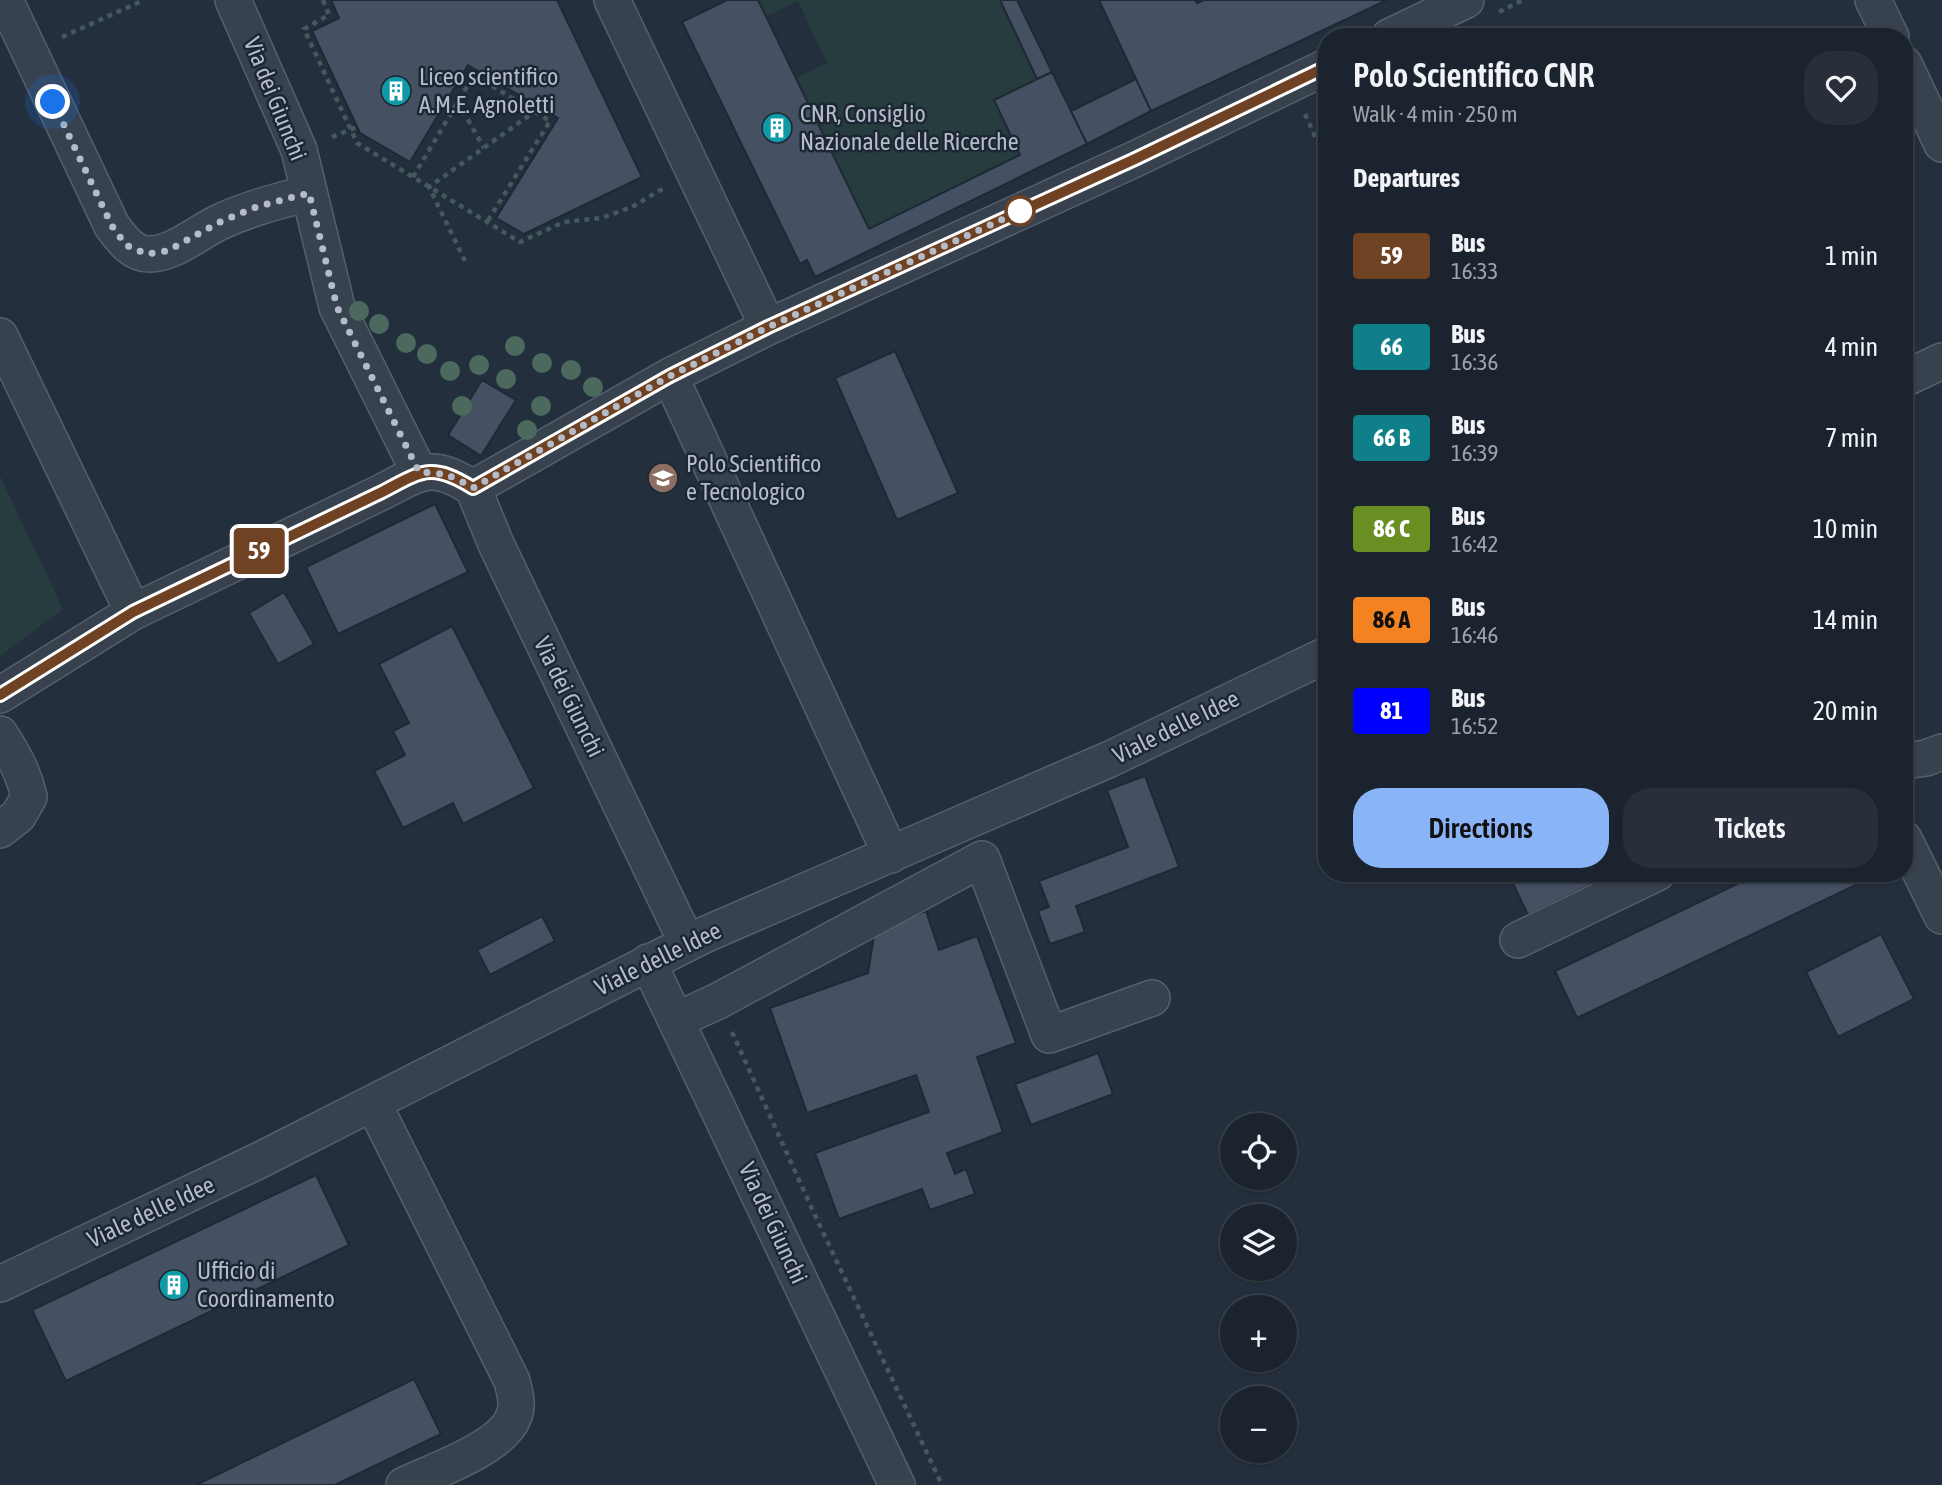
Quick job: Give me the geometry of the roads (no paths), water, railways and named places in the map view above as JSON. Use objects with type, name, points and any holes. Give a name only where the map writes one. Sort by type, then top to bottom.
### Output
[{"type":"street","points":[[5,0],[112,226],[126,245],[146,254],[167,251],[220,222],[256,207],[309,193]]},
{"type":"street","name":"Via dei Giunchi","points":[[233,0],[299,150],[337,307],[417,470]]},
{"type":"street","points":[[612,0],[768,327]]},
{"type":"street","points":[[1408,28],[1466,0]]},
{"type":"street","points":[[1873,0],[1887,28]]},
{"type":"street","points":[[0,695],[133,612],[382,492],[417,470],[454,476],[473,488],[670,376],[768,327],[1135,159],[1318,71]]},
{"type":"street","points":[[1913,83],[1942,144]]},
{"type":"street","points":[[0,336],[133,612]]},
{"type":"street","points":[[1913,375],[1942,361]]},
{"type":"street","points":[[670,376],[730,501],[891,855]]},
{"type":"street","name":"Via dei Giunchi","points":[[473,488],[496,544],[687,943]]},
{"type":"street","name":"Viale delle Idee","points":[[0,1284],[258,1161],[687,943],[1110,759],[1318,659]]},
{"type":"street","points":[[0,734],[18,763],[29,797],[18,816],[0,830]]},
{"type":"street","points":[[1913,760],[1942,752]]},
{"type":"street","points":[[1913,857],[1942,916]]},
{"type":"street","points":[[677,1020],[982,859],[1049,1035],[1152,998]]},
{"type":"street","points":[[1518,940],[1638,882]]},
{"type":"street","name":"Via dei Giunchi","points":[[648,962],[897,1485]]},
{"type":"street","points":[[373,1102],[512,1381],[517,1400],[514,1417],[505,1433],[488,1446],[404,1485]]},
{"type":"place","name":"Liceo scientifico A.M.E. Agnoletti","points":[[396,91]]},
{"type":"place","name":"CNR, Consiglio Nazionale delle Ricerche","points":[[777,128]]},
{"type":"place","name":"Polo Scientifico e Tecnologico","points":[[663,478]]},
{"type":"place","name":"Ufficio di Coordinamento","points":[[174,1285]]}]
